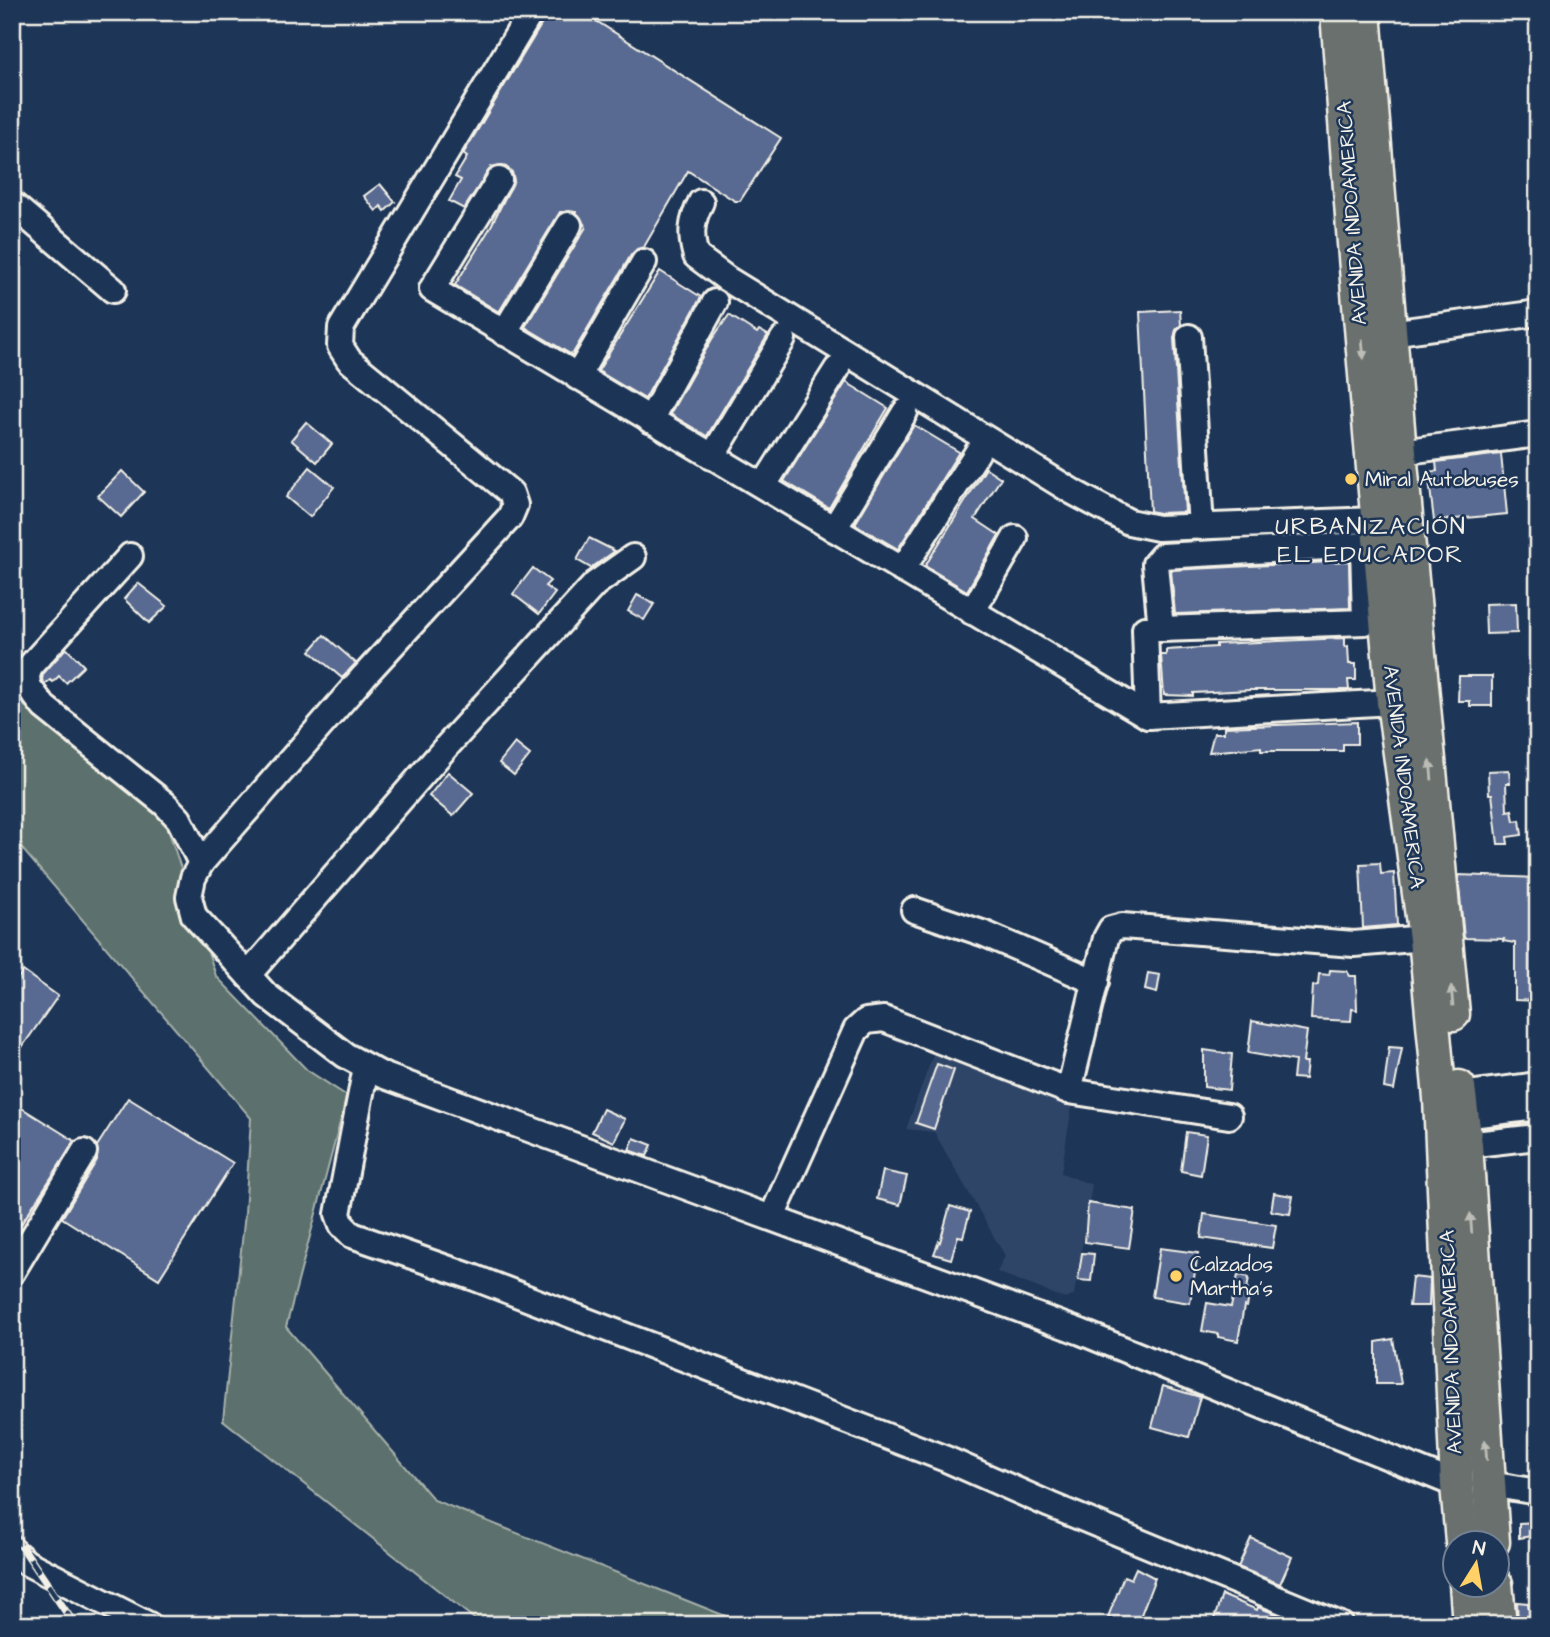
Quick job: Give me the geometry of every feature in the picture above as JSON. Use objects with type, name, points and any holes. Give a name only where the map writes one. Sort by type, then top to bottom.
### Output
[{"type":"main road","name":"AVENIDA INDOAMERICA","points":[[1337,12],[1393,702],[1425,938],[1454,1115],[1457,1485],[1461,1528]]},
{"type":"main road","name":"AVENIDA INDOAMERICA","points":[[1364,12],[1454,1115],[1492,1528]]},
{"type":"main road","points":[[1467,1598],[1469,1625]]},
{"type":"main road","points":[[1497,1598],[1500,1625]]},
{"type":"street","points":[[531,12],[341,328],[340,346],[349,360],[511,493],[515,505],[510,517],[364,676],[201,863],[193,878],[189,897],[194,916],[266,995],[345,1055],[382,1075],[1081,1332],[1457,1485]]},
{"type":"street","points":[[499,180],[432,289],[1148,716],[1393,702]]},
{"type":"street","points":[[701,202],[692,223],[696,256],[727,279],[1073,492],[1129,522],[1158,528],[1377,520]]},
{"type":"street","points":[[12,204],[113,290]]},
{"type":"street","points":[[504,333],[569,225]]},
{"type":"street","points":[[577,377],[644,262]]},
{"type":"street","points":[[650,420],[715,302]]},
{"type":"street","points":[[1390,334],[1538,313]]},
{"type":"street","points":[[1189,337],[1201,527]]},
{"type":"street","points":[[712,457],[783,339]]},
{"type":"street","points":[[764,485],[837,369]]},
{"type":"street","points":[[834,529],[905,412]]},
{"type":"street","points":[[1400,452],[1538,433]]},
{"type":"street","points":[[902,570],[977,453]]},
{"type":"street","points":[[972,612],[1015,538]]},
{"type":"street","points":[[1148,716],[1145,629],[1161,629],[1365,622],[1363,545],[1162,556],[1155,564],[1161,629]]},
{"type":"street","points":[[130,556],[30,666],[28,686],[44,707],[165,804],[179,819],[201,863]]},
{"type":"street","points":[[248,975],[447,746],[595,584],[634,558]]},
{"type":"street","points":[[914,910],[985,934],[1096,982]]},
{"type":"street","points":[[1069,1091],[1106,938],[1111,929],[1122,926],[1354,944],[1425,938]]},
{"type":"street","points":[[772,1217],[856,1030],[866,1021],[884,1019],[1069,1091],[1229,1116]]},
{"type":"street","points":[[366,1067],[338,1214],[342,1225],[352,1235],[475,1278],[946,1459],[1049,1505],[1341,1625]]},
{"type":"street","points":[[1454,1115],[1538,1085]]},
{"type":"street","points":[[1454,1115],[1538,1107]]},
{"type":"street","points":[[1508,1111],[1511,1139]]},
{"type":"street","points":[[1454,1115],[1511,1139],[1538,1137]]},
{"type":"street","points":[[12,1272],[84,1152]]},
{"type":"street","points":[[1489,1484],[1538,1492]]},
{"type":"street","points":[[13,1552],[27,1563],[149,1625]]},
{"type":"path","points":[[1534,1454],[1538,1459]]},
{"type":"shaded area","points":[[934,1052],[1073,1100],[1061,1173],[1092,1185],[1074,1295],[1066,1299],[997,1272],[1005,1256],[934,1132],[906,1129]]},
{"type":"green space","points":[[12,699],[17,700],[162,810],[216,976],[307,1070],[347,1096],[286,1327],[434,1500],[748,1625],[482,1625],[223,1420],[245,1213],[251,1118],[12,837]]},
{"type":"building","points":[[546,12],[582,12],[781,138],[740,201],[735,201],[688,171],[644,247],[631,255],[572,355],[525,327],[586,227],[576,212],[560,212],[499,312],[455,285],[490,228],[514,180],[512,172],[506,167],[491,167],[464,209],[449,201],[461,180],[455,177],[467,157],[463,154],[544,20]]},
{"type":"building","points":[[380,184],[395,202],[385,211],[381,206],[376,211],[364,196]]},
{"type":"building","points":[[660,271],[701,297],[645,399],[598,371]]},
{"type":"building","points":[[1180,310],[1181,325],[1174,338],[1185,512],[1159,513],[1150,511],[1140,312]]},
{"type":"building","points":[[729,315],[757,333],[759,330],[768,335],[707,436],[670,414],[712,339]]},
{"type":"building","points":[[846,382],[888,408],[829,508],[784,481]]},
{"type":"building","points":[[306,422],[332,444],[317,462],[291,440]]},
{"type":"building","points":[[914,425],[959,452],[898,549],[855,524]]},
{"type":"building","points":[[1501,454],[1507,514],[1434,521],[1428,472],[1437,471],[1436,462]]},
{"type":"building","points":[[310,467],[334,487],[310,517],[286,497]]},
{"type":"building","points":[[986,468],[1001,478],[975,519],[999,535],[967,591],[925,566]]},
{"type":"building","points":[[122,471],[144,492],[121,517],[98,496]]},
{"type":"building","points":[[589,538],[615,551],[591,568],[577,560]]},
{"type":"building","points":[[1349,561],[1350,608],[1175,614],[1171,570]]},
{"type":"building","points":[[533,568],[550,581],[545,586],[555,593],[539,614],[513,594]]},
{"type":"building","points":[[138,583],[167,606],[149,623],[124,599]]},
{"type":"building","points":[[637,595],[654,604],[644,620],[628,611]]},
{"type":"building","points":[[1516,603],[1517,633],[1486,634],[1485,604]]},
{"type":"building","points":[[324,635],[356,663],[342,678],[310,651]]},
{"type":"building","points":[[1345,638],[1349,664],[1356,664],[1356,680],[1348,680],[1349,690],[1250,690],[1193,693],[1193,696],[1164,695],[1161,655],[1166,655],[1166,650],[1216,647],[1216,644]]},
{"type":"building","points":[[66,648],[84,666],[66,683],[59,676],[53,682],[50,680],[45,684],[42,680],[43,674]]},
{"type":"building","points":[[1459,676],[1492,676],[1492,706],[1470,706],[1470,701],[1458,701]]},
{"type":"building","points":[[1357,722],[1357,744],[1343,744],[1343,751],[1261,751],[1261,747],[1209,752],[1214,733],[1224,733],[1224,727]]},
{"type":"building","points":[[515,743],[530,755],[514,775],[499,763]]},
{"type":"building","points":[[1509,770],[1510,783],[1506,783],[1507,811],[1512,810],[1514,821],[1520,820],[1522,835],[1507,837],[1508,844],[1498,844],[1492,794],[1489,794],[1488,771]]},
{"type":"building","points":[[448,772],[473,793],[453,816],[429,796]]},
{"type":"building","points":[[1380,863],[1381,874],[1394,873],[1397,925],[1363,928],[1360,864]]},
{"type":"building","points":[[1458,875],[1538,878],[1538,1001],[1515,1000],[1515,943],[1503,941],[1504,939],[1464,938]]},
{"type":"building","points":[[1330,970],[1347,971],[1350,976],[1356,976],[1357,1010],[1352,1009],[1351,1021],[1311,1019],[1313,986],[1318,985],[1319,974],[1329,975]]},
{"type":"building","points":[[23,971],[58,996],[20,1050],[12,1045],[12,987]]},
{"type":"building","points":[[1148,973],[1160,975],[1157,993],[1145,990]]},
{"type":"building","points":[[1252,1021],[1307,1031],[1303,1062],[1307,1062],[1305,1079],[1293,1078],[1295,1061],[1248,1053]]},
{"type":"building","points":[[1389,1047],[1402,1048],[1394,1090],[1384,1088]]},
{"type":"building","points":[[1204,1050],[1232,1054],[1229,1090],[1204,1087]]},
{"type":"building","points":[[937,1064],[954,1070],[934,1129],[916,1123]]},
{"type":"building","points":[[128,1098],[233,1163],[159,1279],[62,1218],[97,1160],[97,1146]]},
{"type":"building","points":[[12,1102],[75,1141],[12,1238]]},
{"type":"building","points":[[603,1109],[625,1119],[614,1142],[592,1132]]},
{"type":"building","points":[[1186,1132],[1207,1135],[1201,1175],[1181,1171]]},
{"type":"building","points":[[634,1138],[652,1145],[647,1156],[629,1150]]},
{"type":"building","points":[[883,1171],[907,1176],[900,1205],[877,1199]]},
{"type":"building","points":[[1274,1193],[1293,1196],[1290,1214],[1271,1211]]},
{"type":"building","points":[[1088,1203],[1135,1210],[1129,1248],[1085,1242]]},
{"type":"building","points":[[950,1206],[970,1212],[963,1237],[958,1236],[951,1259],[934,1254]]},
{"type":"building","points":[[1204,1214],[1276,1225],[1272,1248],[1201,1238]]},
{"type":"building","points":[[1160,1248],[1198,1253],[1190,1303],[1152,1297]]},
{"type":"building","points":[[1082,1253],[1094,1254],[1091,1281],[1078,1280]]},
{"type":"building","points":[[1238,1275],[1249,1277],[1247,1290],[1250,1291],[1247,1307],[1244,1306],[1238,1341],[1202,1331],[1207,1303],[1231,1307]]},
{"type":"building","points":[[1412,1277],[1430,1279],[1429,1306],[1409,1306]]},
{"type":"building","points":[[1393,1339],[1401,1384],[1376,1384],[1376,1342]]},
{"type":"building","points":[[1163,1386],[1200,1397],[1189,1437],[1152,1427]]},
{"type":"building","points":[[1538,1522],[1538,1535],[1519,1538],[1519,1523]]},
{"type":"building","points":[[1251,1538],[1292,1557],[1280,1584],[1238,1567]]},
{"type":"building","points":[[1136,1568],[1155,1578],[1137,1625],[1125,1625],[1108,1617],[1124,1576],[1131,1579]]},
{"type":"building","points":[[1222,1595],[1257,1610],[1258,1607],[1276,1614],[1275,1618],[1291,1625],[1212,1625]]},
{"type":"building","points":[[1517,1602],[1528,1603],[1532,1624],[1518,1622]]},
{"type":"railway","points":[[12,1532],[75,1625]]},
{"type":"place","name":"Miral Autobuses","points":[[1351,479]]},
{"type":"place","name":"Calzados Martha’s","points":[[1176,1276]]},
{"type":"district","name":"URBANIZACIÓN EL EDUCADOR","points":[[1371,541]]}]
